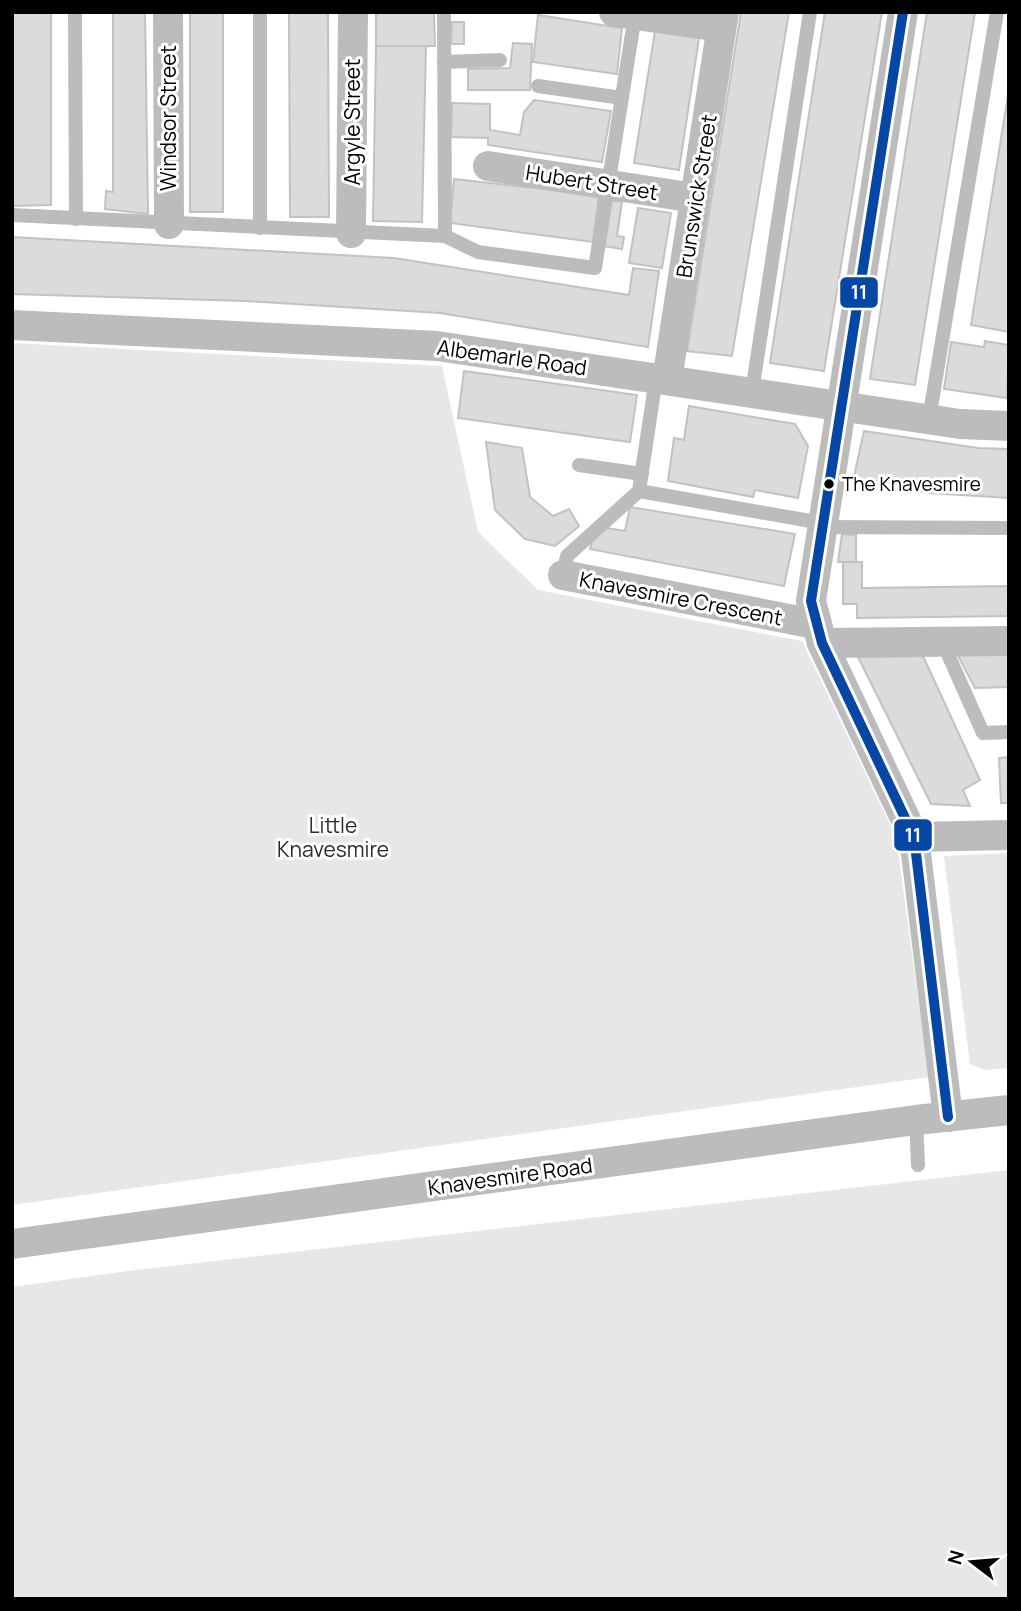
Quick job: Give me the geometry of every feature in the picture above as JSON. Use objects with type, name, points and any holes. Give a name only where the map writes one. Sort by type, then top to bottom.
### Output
[{"type":"street","name":"Windsor Street","points":[[168,12],[169,224]]},
{"type":"street","name":"Argyle Street","points":[[351,233],[353,12]]},
{"type":"street","points":[[903,12],[812,582],[818,633],[914,837],[948,1117]]},
{"type":"street","points":[[625,14],[722,20]]},
{"type":"street","name":"Brunswick Street","points":[[662,379],[695,198],[722,20]]},
{"type":"street","name":"Hubert Street","points":[[488,166],[695,198]]},
{"type":"street","name":"Albemarle Road","points":[[12,326],[438,346],[929,419],[1009,426]]},
{"type":"street","name":"Knavesmire Crescent","points":[[563,575],[818,633],[943,642],[1009,641]]},
{"type":"street","points":[[914,837],[1009,835]]},
{"type":"street","name":"Knavesmire Road","points":[[12,1244],[916,1120],[1009,1110]]},
{"type":"lane","points":[[75,12],[76,219]]},
{"type":"lane","points":[[260,12],[260,228]]},
{"type":"lane","points":[[444,12],[444,236]]},
{"type":"lane","points":[[752,392],[810,12]]},
{"type":"lane","points":[[929,419],[997,12]]},
{"type":"lane","points":[[12,215],[444,236],[478,252],[595,268],[622,98],[625,14]]},
{"type":"lane","points":[[444,62],[500,60]]},
{"type":"lane","points":[[538,86],[622,98]]},
{"type":"lane","points":[[563,575],[567,556],[639,491],[662,379]]},
{"type":"lane","points":[[579,465],[642,474]]},
{"type":"lane","points":[[639,491],[822,525],[1009,528]]},
{"type":"lane","points":[[943,642],[983,733],[1009,732]]},
{"type":"lane","points":[[916,1120],[918,1165]]},
{"type":"green space","name":"Little Knavesmire","points":[[12,343],[442,366],[478,532],[538,590],[802,641],[896,837],[929,1077],[12,1205]]},
{"type":"green space","points":[[1009,853],[1009,1068],[984,1070],[970,1064],[944,856]]},
{"type":"green space","points":[[1009,1170],[1009,1599],[12,1599],[12,1287],[128,1271]]},
{"type":"building","points":[[12,12],[51,12],[51,205],[12,206]]},
{"type":"building","points":[[113,12],[145,12],[148,214],[105,209],[106,191],[113,192]]},
{"type":"building","points":[[190,12],[223,12],[223,212],[190,212]]},
{"type":"building","points":[[289,12],[328,12],[329,217],[290,217]]},
{"type":"building","points":[[376,12],[434,12],[435,46],[376,46]]},
{"type":"building","points":[[741,12],[789,12],[732,356],[687,351]]},
{"type":"building","points":[[825,12],[882,12],[824,371],[770,363]]},
{"type":"building","points":[[927,12],[975,12],[915,385],[870,379]]},
{"type":"building","points":[[538,15],[622,28],[617,74],[533,62]]},
{"type":"building","points":[[452,22],[464,22],[464,44],[451,44]]},
{"type":"building","points":[[655,31],[699,38],[679,170],[634,163]]},
{"type":"building","points":[[513,43],[532,44],[530,90],[468,90],[468,69],[510,68]]},
{"type":"building","points":[[376,46],[426,46],[422,222],[373,221]]},
{"type":"building","points":[[1009,89],[1009,332],[971,325]]},
{"type":"building","points":[[534,100],[611,111],[602,162],[488,145],[488,138],[451,137],[452,103],[490,104],[490,130],[520,135],[524,112]]},
{"type":"building","points":[[454,179],[599,195],[593,242],[450,223]]},
{"type":"building","points":[[609,200],[622,202],[617,236],[624,237],[622,249],[603,246]]},
{"type":"building","points":[[638,208],[671,213],[662,268],[629,263]]},
{"type":"building","points":[[12,237],[394,258],[629,295],[633,268],[659,271],[648,347],[440,313],[245,301],[12,294]]},
{"type":"building","points":[[985,341],[1009,345],[1007,398],[944,389],[951,342],[984,347]]},
{"type":"building","points":[[464,371],[637,395],[630,442],[458,418]]},
{"type":"building","name":"The Knavesmire","points":[[689,406],[795,424],[808,446],[798,498],[755,490],[753,497],[668,481],[674,438],[684,440]]},
{"type":"building","points":[[864,431],[978,448],[1009,449],[1009,498],[929,493],[853,481]]},
{"type":"building","points":[[486,442],[522,448],[530,497],[553,516],[569,509],[579,526],[555,546],[525,539],[495,510]]},
{"type":"building","points":[[630,507],[795,534],[784,586],[590,549],[593,538],[601,527],[625,531]]},
{"type":"building","points":[[842,534],[856,535],[856,562],[838,562]]},
{"type":"building","points":[[843,562],[862,562],[862,588],[1009,586],[1009,616],[857,618],[857,604],[843,604]]},
{"type":"building","points":[[957,654],[1009,654],[1009,687],[975,688]]},
{"type":"building","points":[[923,656],[980,780],[963,790],[970,806],[931,804],[858,657]]},
{"type":"building","points":[[1009,757],[1009,803],[1001,803],[999,758]]},
{"type":"transit line","name":"11","points":[[903,12],[811,601],[822,643],[914,837],[948,1117]]},
{"type":"place","name":"The Knavesmire","points":[[829,484]]}]
